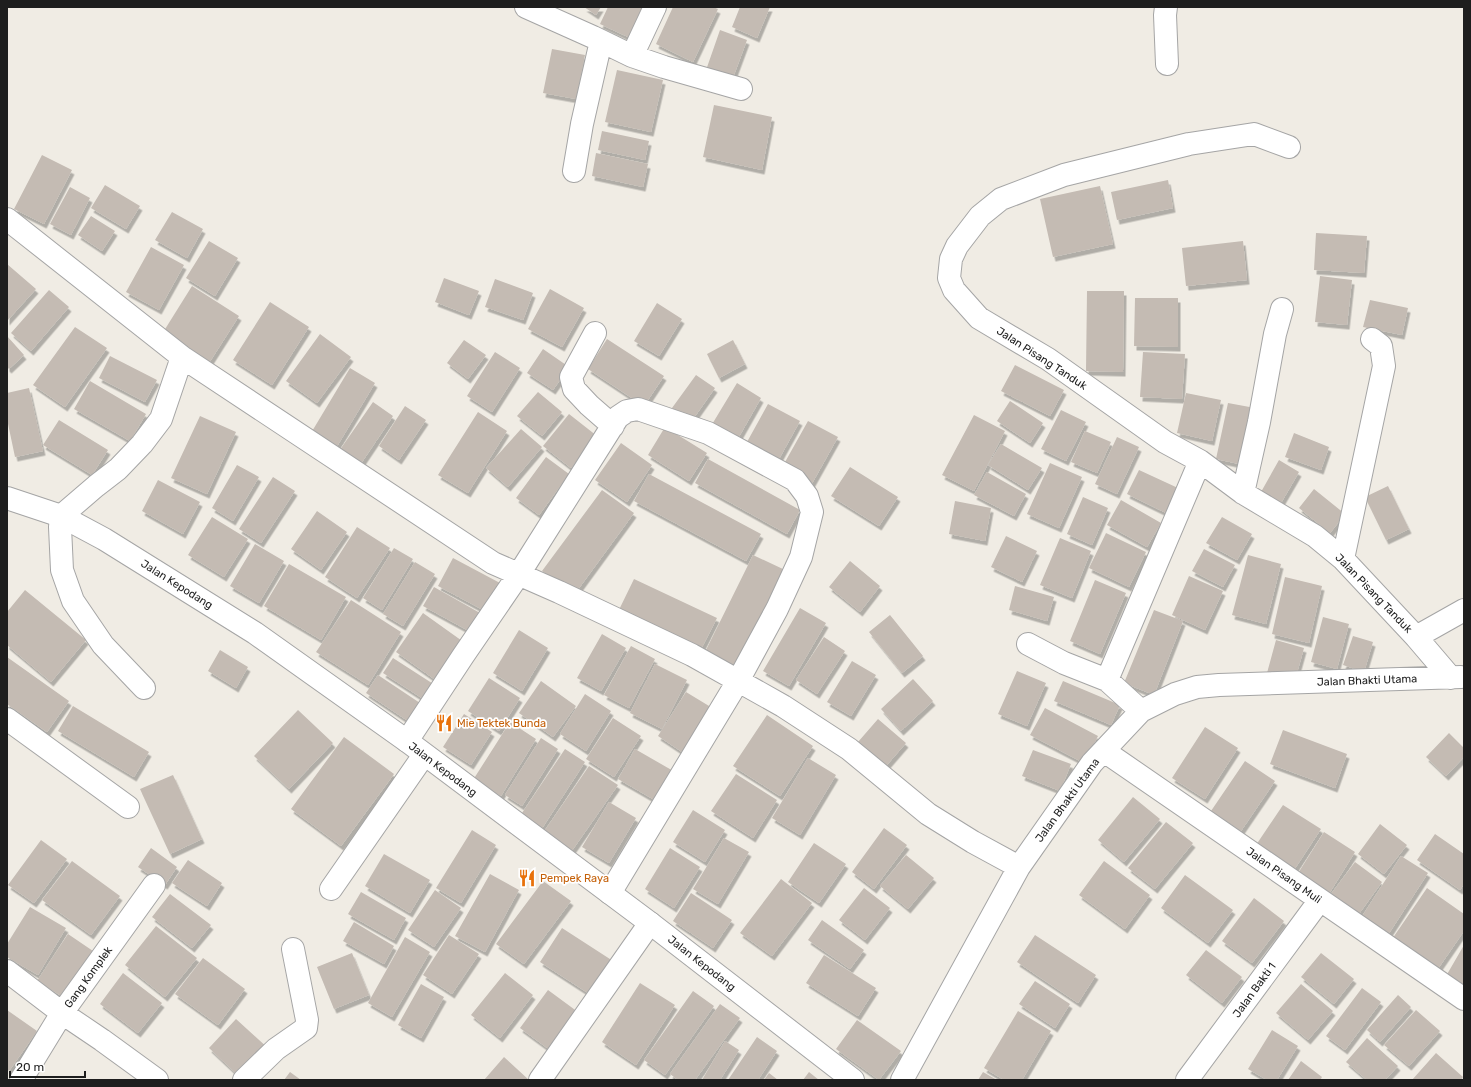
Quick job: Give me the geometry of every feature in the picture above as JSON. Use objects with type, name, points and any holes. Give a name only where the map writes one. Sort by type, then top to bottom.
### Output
[{"type":"street","points":[[526,7],[632,56],[740,89]]},
{"type":"street","points":[[632,56],[654,7]]},
{"type":"street","points":[[1166,7],[1167,64]]},
{"type":"street","points":[[574,171],[582,124],[601,41]]},
{"type":"street","name":"Jalan Pisang Tanduk","points":[[1289,147],[1254,134],[1189,144],[1064,175],[1001,199],[980,216],[957,246],[951,259],[949,278],[954,290],[979,318],[1048,359],[1165,442],[1200,461],[1243,493],[1315,536],[1343,560],[1416,637],[1458,677]]},
{"type":"street","points":[[7,219],[182,357],[493,563],[559,592],[685,652],[783,706],[849,749],[928,814],[973,842],[1019,867]]},
{"type":"street","points":[[1243,493],[1259,422],[1275,334],[1282,309]]},
{"type":"street","points":[[595,333],[571,377],[574,389],[589,406],[613,426]]},
{"type":"street","points":[[1343,560],[1384,366],[1381,346],[1372,339]]},
{"type":"street","points":[[144,688],[103,645],[73,601],[62,570],[60,527],[61,516],[118,469],[142,444],[161,419],[182,357]]},
{"type":"street","points":[[407,741],[519,574],[618,417],[627,411],[638,409],[708,433],[795,480],[806,496],[812,512],[800,557],[777,609],[738,681],[610,893]]},
{"type":"street","points":[[1107,680],[1200,461]]},
{"type":"street","name":"Jalan Kepodang","points":[[7,498],[61,516],[104,539],[255,633],[407,741],[650,923],[853,1080]]},
{"type":"street","points":[[1416,637],[1464,610]]},
{"type":"street","points":[[1028,644],[1064,663],[1107,680],[1141,711]]},
{"type":"street","name":"Jalan Bhakti Utama","points":[[902,1080],[1019,867],[1092,762],[1141,711],[1175,694],[1197,687],[1458,677]]},
{"type":"street","points":[[7,719],[128,807]]},
{"type":"street","name":"Jalan Pisang Muli","points":[[1104,751],[1464,999]]},
{"type":"street","points":[[331,889],[424,755]]},
{"type":"street","name":"Gang Komplek","points":[[154,885],[62,1013],[157,1080]]},
{"type":"street","name":"Jalan Bakti 1","points":[[1187,1080],[1320,900]]},
{"type":"street","points":[[540,1080],[650,923]]},
{"type":"street","points":[[244,1080],[276,1049],[306,1028],[307,1020],[294,949]]},
{"type":"street","points":[[7,971],[62,1013],[21,1080]]},
{"type":"building","points":[[584,7],[601,7],[596,15]]},
{"type":"building","points":[[608,7],[643,7],[628,37],[600,24]]},
{"type":"building","points":[[673,7],[713,7],[718,9],[693,62],[656,44]]},
{"type":"building","points":[[740,7],[770,7],[757,38],[732,27]]},
{"type":"building","points":[[720,30],[747,40],[731,83],[705,73]]},
{"type":"building","points":[[552,49],[585,55],[576,99],[543,93]]},
{"type":"building","points":[[617,70],[663,80],[651,132],[605,122]]},
{"type":"building","points":[[714,105],[772,117],[762,170],[703,157]]},
{"type":"building","points":[[602,131],[649,141],[645,160],[598,150]]},
{"type":"building","points":[[596,153],[648,164],[643,187],[592,176]]},
{"type":"building","points":[[42,155],[72,170],[44,224],[14,209]]},
{"type":"building","points":[[1168,180],[1173,208],[1117,220],[1111,192]]},
{"type":"building","points":[[105,185],[140,206],[126,229],[91,208]]},
{"type":"building","points":[[1100,186],[1113,244],[1053,257],[1040,199]]},
{"type":"building","points":[[70,187],[90,198],[71,235],[50,224]]},
{"type":"building","points":[[172,212],[203,229],[187,258],[155,240]]},
{"type":"building","points":[[91,216],[115,231],[102,251],[78,235]]},
{"type":"building","points":[[1316,233],[1367,236],[1364,273],[1314,270]]},
{"type":"building","points":[[209,241],[238,258],[215,296],[186,278]]},
{"type":"building","points":[[1243,241],[1247,280],[1186,286],[1182,248]]},
{"type":"building","points":[[151,247],[184,265],[159,310],[126,292]]},
{"type":"building","points":[[7,264],[36,289],[7,321]]},
{"type":"building","points":[[1320,276],[1352,280],[1347,325],[1315,322]]},
{"type":"building","points":[[444,278],[479,291],[469,315],[435,302]]},
{"type":"building","points":[[495,279],[533,293],[523,320],[485,307]]},
{"type":"building","points":[[192,286],[239,316],[209,363],[162,334]]},
{"type":"building","points":[[550,289],[584,308],[562,347],[528,329]]},
{"type":"building","points":[[49,290],[69,307],[31,351],[11,333]]},
{"type":"building","points":[[1087,291],[1124,291],[1123,372],[1086,371]]},
{"type":"building","points":[[1135,298],[1178,298],[1178,347],[1134,346]]},
{"type":"building","points":[[1370,300],[1408,308],[1402,335],[1363,327]]},
{"type":"building","points":[[270,302],[309,327],[272,385],[233,360]]},
{"type":"building","points":[[657,303],[682,319],[659,356],[634,341]]},
{"type":"building","points":[[75,327],[107,348],[65,407],[33,385]]},
{"type":"building","points":[[320,334],[351,357],[317,403],[286,381]]},
{"type":"building","points":[[7,336],[24,355],[9,369],[7,367]]},
{"type":"building","points":[[607,339],[664,376],[644,406],[588,369]]},
{"type":"building","points":[[464,340],[486,355],[468,379],[447,363]]},
{"type":"building","points":[[733,340],[745,364],[719,378],[707,354]]},
{"type":"building","points":[[543,349],[569,367],[553,390],[527,373]]},
{"type":"building","points":[[495,352],[520,368],[492,412],[467,396]]},
{"type":"building","points":[[1143,352],[1185,354],[1182,399],[1140,397]]},
{"type":"building","points":[[110,356],[157,380],[145,402],[99,378]]},
{"type":"building","points":[[1015,365],[1064,390],[1050,416],[1001,391]]},
{"type":"building","points":[[350,368],[375,383],[333,453],[308,438]]},
{"type":"building","points":[[696,375],[715,388],[691,422],[672,408]]},
{"type":"building","points":[[90,381],[146,414],[130,441],[74,409]]},
{"type":"building","points":[[737,383],[761,398],[736,442],[711,426]]},
{"type":"building","points":[[29,388],[43,451],[15,457],[7,419],[7,393]]},
{"type":"building","points":[[538,392],[562,412],[542,436],[517,416]]},
{"type":"building","points":[[1186,393],[1221,400],[1212,441],[1177,433]]},
{"type":"building","points":[[1010,401],[1043,423],[1030,443],[997,421]]},
{"type":"building","points":[[373,402],[393,416],[358,468],[337,454]]},
{"type":"building","points":[[1228,403],[1255,408],[1244,465],[1216,459]]},
{"type":"building","points":[[768,404],[800,421],[779,459],[747,442]]},
{"type":"building","points":[[405,406],[426,420],[399,460],[379,446]]},
{"type":"building","points":[[1061,410],[1086,422],[1066,461],[1041,449]]},
{"type":"building","points":[[478,412],[507,431],[468,493],[438,475]]},
{"type":"building","points":[[569,414],[597,436],[571,468],[543,446]]},
{"type":"building","points":[[974,415],[1005,431],[974,491],[942,475]]},
{"type":"building","points":[[200,416],[236,432],[207,494],[171,478]]},
{"type":"building","points":[[59,420],[108,450],[92,475],[43,445]]},
{"type":"building","points":[[808,421],[838,437],[810,487],[780,471]]},
{"type":"building","points":[[665,427],[707,453],[689,481],[648,455]]},
{"type":"building","points":[[521,429],[542,447],[508,487],[486,468]]},
{"type":"building","points":[[1085,431],[1111,442],[1097,473],[1071,462]]},
{"type":"building","points":[[1294,433],[1329,447],[1321,470],[1285,457]]},
{"type":"building","points":[[1117,437],[1139,447],[1117,494],[1095,484]]},
{"type":"building","points":[[621,443],[652,465],[627,502],[595,480]]},
{"type":"building","points":[[1001,444],[1042,468],[1028,490],[988,465]]},
{"type":"building","points":[[546,457],[569,474],[539,515],[516,498]]},
{"type":"building","points":[[708,459],[800,510],[787,534],[695,483]]},
{"type":"building","points":[[1279,460],[1299,472],[1281,503],[1261,492]]},
{"type":"building","points":[[1050,463],[1082,477],[1059,528],[1027,514]]},
{"type":"building","points":[[237,465],[259,477],[233,521],[212,508]]},
{"type":"building","points":[[850,467],[898,497],[879,526],[831,496]]},
{"type":"building","points":[[1139,470],[1178,488],[1166,513],[1127,494]]},
{"type":"building","points":[[987,472],[1026,494],[1014,516],[974,495]]},
{"type":"building","points":[[649,474],[761,534],[746,561],[634,501]]},
{"type":"building","points":[[273,477],[295,491],[261,543],[239,529]]},
{"type":"building","points":[[158,480],[200,502],[183,534],[142,511]]},
{"type":"building","points":[[1388,486],[1409,529],[1386,540],[1365,497]]},
{"type":"building","points":[[1314,489],[1345,514],[1330,533],[1299,508]]},
{"type":"building","points":[[602,490],[634,513],[574,595],[542,571]]},
{"type":"building","points":[[1083,497],[1108,508],[1092,545],[1067,534]]},
{"type":"building","points":[[1121,500],[1161,523],[1147,547],[1107,525]]},
{"type":"building","points":[[955,501],[991,508],[985,541],[949,534]]},
{"type":"building","points":[[317,511],[347,532],[321,570],[291,549]]},
{"type":"building","points":[[212,517],[248,539],[224,577],[188,555]]},
{"type":"building","points":[[1222,517],[1252,534],[1237,560],[1206,543]]},
{"type":"building","points":[[357,527],[390,548],[357,598],[325,577]]},
{"type":"building","points":[[1106,533],[1146,552],[1129,587],[1089,568]]},
{"type":"building","points":[[1006,536],[1037,551],[1022,582],[991,567]]},
{"type":"building","points":[[1060,538],[1091,551],[1072,598],[1040,585]]},
{"type":"building","points":[[255,544],[284,561],[259,603],[230,586]]},
{"type":"building","points":[[394,548],[413,559],[382,610],[363,598]]},
{"type":"building","points":[[1204,549],[1235,565],[1223,587],[1192,571]]},
{"type":"building","points":[[753,555],[785,570],[737,668],[705,652]]},
{"type":"building","points":[[1248,555],[1281,564],[1266,624],[1232,615]]},
{"type":"building","points":[[453,558],[500,583],[485,611],[438,586]]},
{"type":"building","points":[[850,561],[880,586],[860,612],[829,587]]},
{"type":"building","points":[[415,562],[435,574],[403,626],[383,614]]},
{"type":"building","points":[[289,564],[346,597],[321,640],[264,606]]},
{"type":"building","points":[[1189,576],[1223,591],[1205,630],[1172,615]]},
{"type":"building","points":[[1285,577],[1322,586],[1309,643],[1272,634]]},
{"type":"building","points":[[634,579],[717,618],[697,657],[615,618]]},
{"type":"building","points":[[1095,580],[1126,593],[1100,654],[1070,641]]},
{"type":"building","points":[[1015,586],[1054,597],[1047,621],[1009,610]]},
{"type":"building","points":[[434,587],[480,613],[469,631],[423,606]]},
{"type":"building","points":[[25,590],[86,640],[51,682],[7,645],[7,612]]},
{"type":"building","points":[[351,600],[401,632],[368,685],[316,652]]},
{"type":"building","points":[[800,608],[826,623],[789,686],[763,671]]},
{"type":"building","points":[[1154,610],[1183,621],[1154,695],[1124,683]]},
{"type":"building","points":[[423,613],[465,643],[437,681],[396,652]]},
{"type":"building","points":[[890,615],[923,656],[902,673],[869,632]]},
{"type":"building","points":[[1323,617],[1349,624],[1337,669],[1311,662]]},
{"type":"building","points":[[519,630],[548,648],[522,691],[493,673]]},
{"type":"building","points":[[602,634],[626,648],[601,691],[577,678]]},
{"type":"building","points":[[1353,636],[1373,642],[1364,672],[1343,665]]},
{"type":"building","points":[[824,637],[845,651],[817,694],[796,680]]},
{"type":"building","points":[[1276,640],[1304,648],[1295,680],[1267,673]]},
{"type":"building","points":[[631,646],[655,659],[629,708],[604,695]]},
{"type":"building","points":[[220,650],[248,667],[236,688],[208,671]]},
{"type":"building","points":[[7,657],[69,701],[47,732],[7,704]]},
{"type":"building","points":[[393,658],[438,687],[428,702],[383,673]]},
{"type":"building","points":[[852,661],[876,675],[851,716],[827,702]]},
{"type":"building","points":[[655,664],[687,680],[662,729],[630,713]]},
{"type":"building","points":[[1017,671],[1046,683],[1027,726],[998,714]]},
{"type":"building","points":[[378,675],[423,705],[411,723],[366,693]]},
{"type":"building","points":[[489,678],[520,698],[499,731],[468,711]]},
{"type":"building","points":[[913,679],[933,701],[901,731],[881,709]]},
{"type":"building","points":[[541,681],[576,706],[553,737],[519,713]]},
{"type":"building","points":[[1063,681],[1120,705],[1111,725],[1054,701]]},
{"type":"building","points":[[686,692],[714,709],[685,754],[658,736]]},
{"type":"building","points":[[585,694],[611,711],[586,751],[560,734]]},
{"type":"building","points":[[73,706],[149,752],[134,777],[58,731]]},
{"type":"building","points":[[1045,708],[1098,736],[1084,763],[1030,735]]},
{"type":"building","points":[[298,710],[333,743],[289,789],[254,756]]},
{"type":"building","points":[[464,714],[492,732],[471,765],[443,747]]},
{"type":"building","points":[[767,715],[813,746],[780,796],[733,766]]},
{"type":"building","points":[[613,718],[641,736],[614,777],[586,759]]},
{"type":"building","points":[[878,719],[906,743],[886,766],[858,742]]},
{"type":"building","points":[[510,722],[536,739],[501,796],[473,780]]},
{"type":"building","points":[[1205,727],[1238,748],[1205,799],[1172,778]]},
{"type":"building","points":[[1283,730],[1347,754],[1335,788],[1270,764]]},
{"type":"building","points":[[1449,733],[1464,748],[1464,757],[1446,776],[1426,757]]},
{"type":"building","points":[[344,737],[394,774],[341,846],[291,809]]},
{"type":"building","points":[[541,738],[558,749],[522,806],[505,795]]},
{"type":"building","points":[[565,749],[585,762],[541,830],[520,816]]},
{"type":"building","points":[[635,749],[675,772],[658,802],[618,779]]},
{"type":"building","points":[[1033,750],[1071,764],[1060,791],[1022,776]]},
{"type":"building","points":[[808,758],[836,775],[800,835],[772,818]]},
{"type":"building","points":[[1245,761],[1275,781],[1241,831],[1211,811]]},
{"type":"building","points":[[589,766],[618,785],[571,852],[543,833]]},
{"type":"building","points":[[736,774],[777,800],[753,838],[711,811]]},
{"type":"building","points":[[173,775],[202,839],[170,854],[140,789]]},
{"type":"building","points":[[1133,797],[1160,819],[1124,862],[1098,840]]},
{"type":"building","points":[[609,802],[636,818],[609,863],[582,847]]},
{"type":"building","points":[[1283,805],[1321,829],[1292,873],[1254,848]]},
{"type":"building","points":[[693,810],[725,830],[705,862],[673,842]]},
{"type":"building","points":[[1166,822],[1193,843],[1155,889],[1128,868]]},
{"type":"building","points":[[1380,824],[1407,845],[1384,874],[1358,854]]},
{"type":"building","points":[[884,828],[907,845],[874,889],[852,872]]},
{"type":"building","points":[[472,830],[496,845],[461,903],[436,888]]},
{"type":"building","points":[[1324,832],[1355,852],[1327,897],[1295,878]]},
{"type":"building","points":[[1435,834],[1464,854],[1464,884],[1460,890],[1417,860]]},
{"type":"building","points":[[724,838],[749,852],[718,904],[693,889]]},
{"type":"building","points":[[41,840],[67,859],[34,903],[8,885]]},
{"type":"building","points":[[814,843],[846,864],[819,903],[788,882]]},
{"type":"building","points":[[151,848],[177,867],[165,885],[138,867]]},
{"type":"building","points":[[670,848],[700,867],[674,908],[645,889]]},
{"type":"building","points":[[384,854],[430,880],[410,913],[365,886]]},
{"type":"building","points":[[906,855],[934,878],[908,909],[880,886]]},
{"type":"building","points":[[1401,856],[1428,873],[1386,938],[1359,921]]},
{"type":"building","points":[[188,860],[222,883],[207,906],[172,883]]},
{"type":"building","points":[[72,861],[120,896],[91,935],[42,900]]},
{"type":"building","points":[[1104,861],[1150,895],[1125,929],[1079,895]]},
{"type":"building","points":[[1355,862],[1382,882],[1356,918],[1328,898]]},
{"type":"building","points":[[490,874],[519,890],[485,952],[455,936]]},
{"type":"building","points":[[1185,875],[1233,910],[1208,943],[1161,908]]},
{"type":"building","points":[[781,879],[812,903],[772,956],[740,933]]},
{"type":"building","points":[[543,881],[571,901],[524,964],[496,944]]},
{"type":"building","points":[[864,888],[890,908],[865,940],[839,920]]},
{"type":"building","points":[[1427,888],[1464,914],[1464,931],[1433,976],[1388,945]]},
{"type":"building","points":[[435,890],[461,908],[434,947],[408,930]]},
{"type":"building","points":[[361,892],[406,918],[394,940],[348,914]]},
{"type":"building","points":[[691,893],[732,920],[713,948],[673,921]]},
{"type":"building","points":[[170,894],[211,925],[192,948],[152,917]]},
{"type":"building","points":[[1254,898],[1284,921],[1252,963],[1222,941]]},
{"type":"building","points":[[30,907],[66,928],[38,975],[7,957],[7,944]]},
{"type":"building","points":[[822,920],[864,950],[850,969],[808,940]]},
{"type":"building","points":[[354,922],[394,946],[384,964],[343,941]]},
{"type":"building","points":[[156,926],[197,958],[165,997],[125,965]]},
{"type":"building","points":[[562,928],[613,961],[591,995],[540,962]]},
{"type":"building","points":[[68,934],[93,951],[63,997],[37,981]]},
{"type":"building","points":[[449,935],[479,954],[452,994],[423,975]]},
{"type":"building","points":[[1035,935],[1096,975],[1078,1003],[1017,962]]},
{"type":"building","points":[[405,937],[430,952],[392,1017],[368,1003]]},
{"type":"building","points":[[1464,945],[1464,995],[1442,983]]},
{"type":"building","points":[[1206,950],[1242,977],[1222,1003],[1186,975]]},
{"type":"building","points":[[352,953],[369,995],[334,1009],[317,967]]},
{"type":"building","points":[[1321,953],[1354,979],[1334,1004],[1301,977]]},
{"type":"building","points":[[824,955],[876,988],[858,1016],[806,983]]},
{"type":"building","points":[[203,958],[245,989],[218,1025],[175,994]]},
{"type":"building","points":[[123,973],[162,1003],[138,1033],[100,1004]]},
{"type":"building","points":[[505,973],[533,995],[500,1038],[471,1015]]},
{"type":"building","points":[[1035,981],[1070,1004],[1055,1028],[1019,1004]]},
{"type":"building","points":[[640,983],[675,1005],[636,1065],[602,1042]]},
{"type":"building","points":[[421,984],[444,997],[421,1038],[398,1025]]},
{"type":"building","points":[[1301,984],[1333,1011],[1308,1040],[1276,1013]]},
{"type":"building","points":[[1362,988],[1381,1002],[1345,1050],[1326,1036]]},
{"type":"building","points":[[548,990],[582,1015],[554,1053],[520,1028]]},
{"type":"building","points":[[693,991],[714,1006],[665,1075],[644,1060]]},
{"type":"building","points":[[1398,995],[1411,1007],[1380,1042],[1367,1030]]},
{"type":"building","points":[[720,1004],[740,1018],[695,1080],[678,1080],[670,1074]]},
{"type":"building","points":[[7,1010],[37,1031],[9,1071],[7,1069]]},
{"type":"building","points":[[1416,1010],[1440,1031],[1409,1066],[1384,1045]]},
{"type":"building","points":[[1018,1011],[1051,1031],[1022,1080],[1004,1080],[984,1068]]},
{"type":"building","points":[[236,1019],[269,1049],[241,1078],[209,1048]]},
{"type":"building","points":[[857,1020],[901,1051],[879,1080],[836,1049]]},
{"type":"building","points":[[1272,1030],[1298,1046],[1277,1080],[1267,1080],[1248,1069]]},
{"type":"building","points":[[757,1037],[777,1051],[758,1080],[728,1080]]},
{"type":"building","points":[[1367,1038],[1398,1066],[1385,1080],[1367,1080],[1346,1062]]},
{"type":"building","points":[[725,1041],[739,1050],[720,1080],[702,1080]]},
{"type":"building","points":[[1436,1053],[1463,1077],[1461,1080],[1412,1080]]},
{"type":"building","points":[[504,1057],[529,1080],[484,1080]]},
{"type":"building","points":[[1301,1061],[1322,1077],[1320,1080],[1288,1080]]},
{"type":"building","points":[[290,1072],[301,1080],[284,1080]]},
{"type":"building","points":[[809,1072],[819,1080],[803,1080]]},
{"type":"building","points":[[983,1072],[997,1080],[978,1080]]},
{"type":"building","points":[[769,1073],[778,1080],[764,1080]]},
{"type":"place","name":"Mie Tektek Bunda","points":[[444,723]]},
{"type":"place","name":"Pempek Raya","points":[[527,878]]}]
